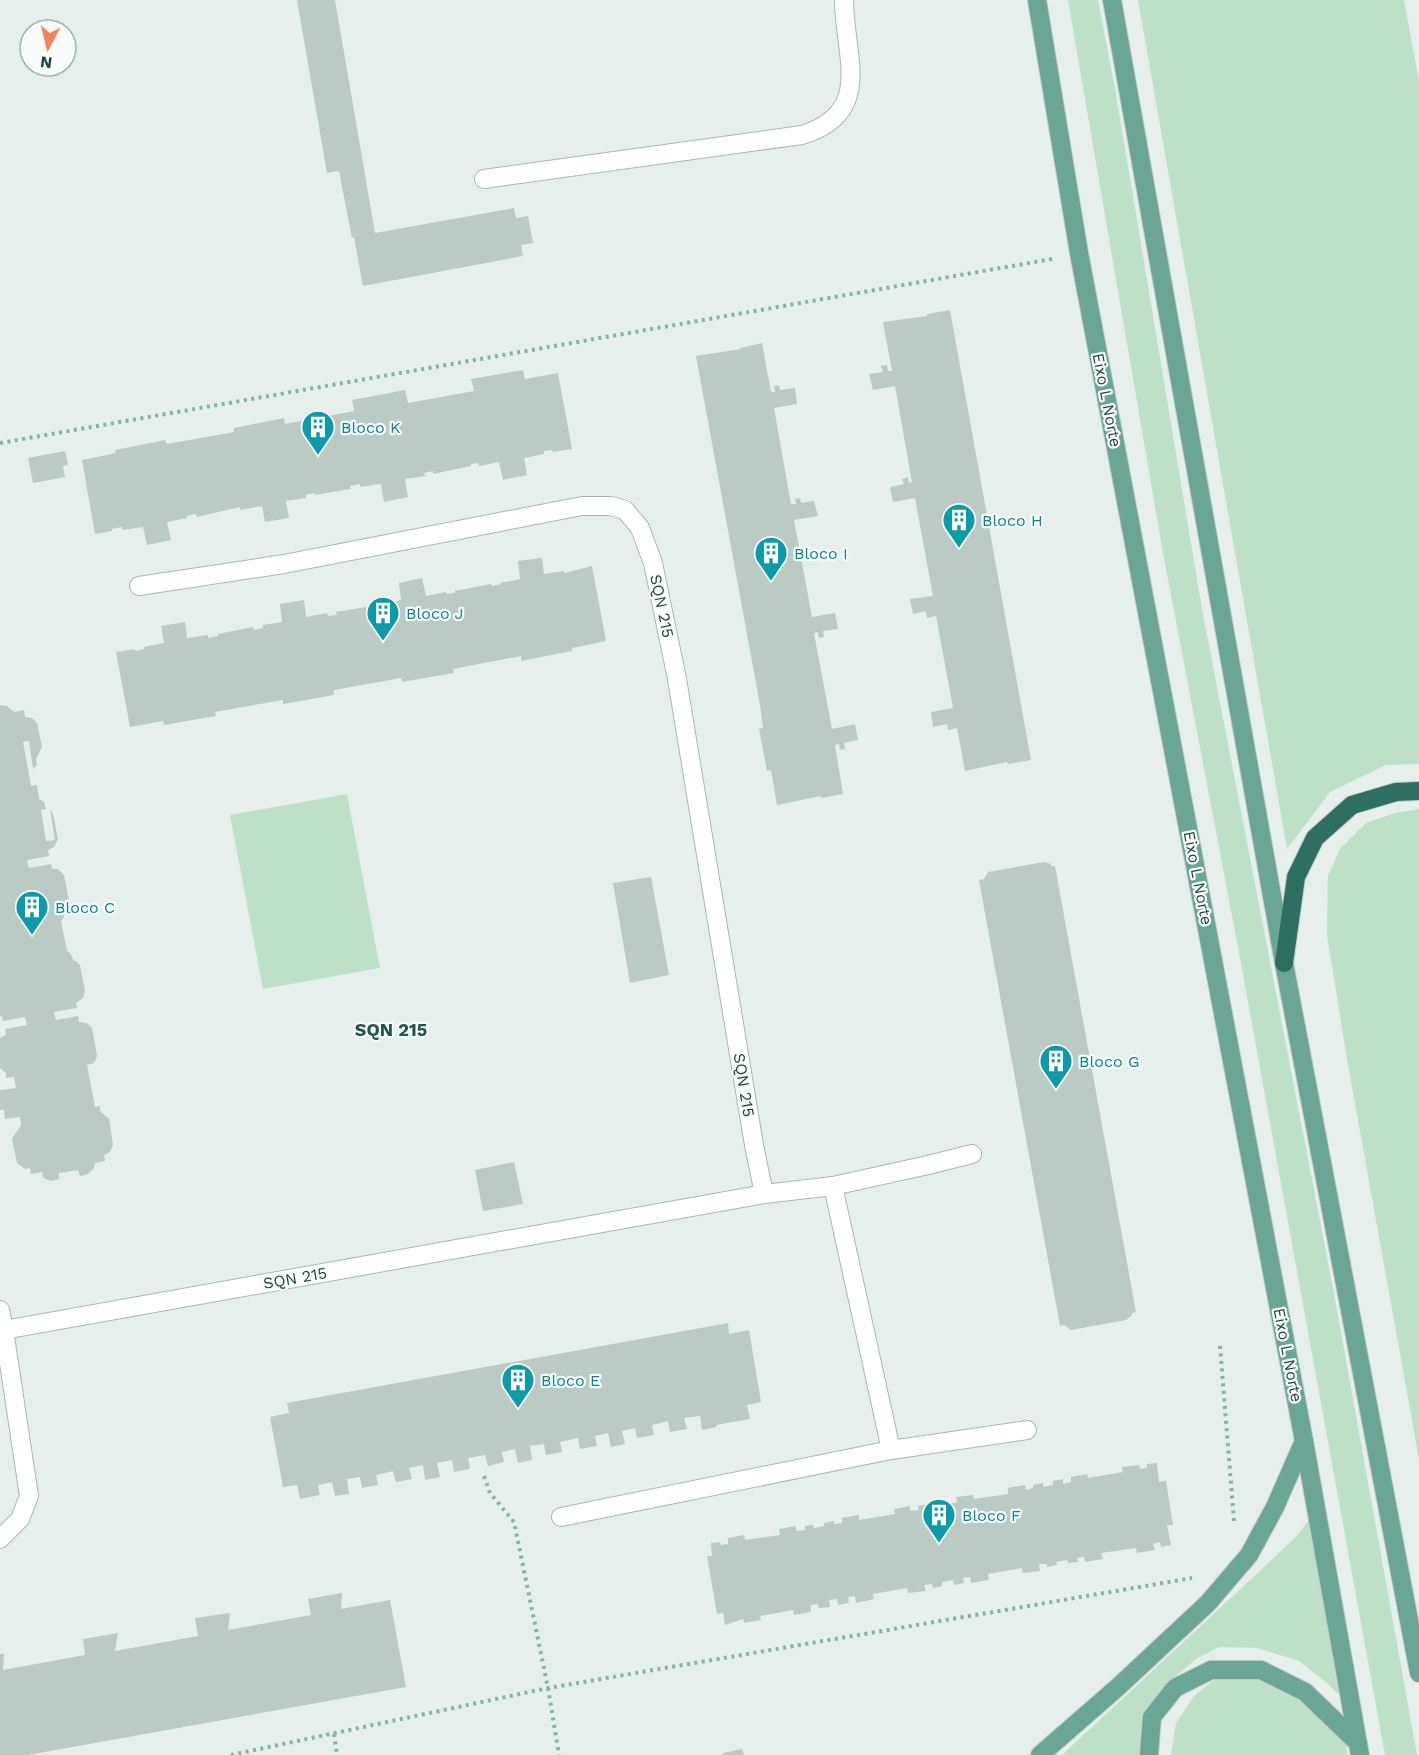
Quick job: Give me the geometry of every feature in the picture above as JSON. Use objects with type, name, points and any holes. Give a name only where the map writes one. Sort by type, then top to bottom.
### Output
[{"type":"highway","points":[[1284,963],[1296,877],[1314,838],[1352,805],[1396,792],[1419,791]]},
{"type":"main road","name":"Eixo L Norte","points":[[1037,0],[1079,253],[1304,1441],[1359,1749]]},
{"type":"main road","points":[[1112,0],[1284,963],[1419,1673]]},
{"type":"main road","points":[[1040,1755],[1118,1687],[1208,1603],[1248,1556],[1275,1507],[1304,1441]]},
{"type":"main road","points":[[1149,1755],[1152,1717],[1175,1688],[1211,1670],[1261,1670],[1305,1692],[1359,1749]]},
{"type":"street","points":[[484,179],[802,135],[819,130],[835,119],[845,104],[850,87],[851,67],[844,0]]},
{"type":"street","name":"SQN 215","points":[[139,586],[284,564],[582,506],[611,506],[625,510],[640,528],[653,563],[677,679],[764,1194]]},
{"type":"street","name":"SQN 215","points":[[4,1330],[764,1194],[833,1186],[928,1166],[972,1154]]},
{"type":"street","points":[[833,1186],[891,1450]]},
{"type":"street","points":[[0,1310],[29,1496],[20,1519],[0,1539]]},
{"type":"street","points":[[561,1517],[891,1450],[1026,1430]]},
{"type":"path","points":[[0,442],[1079,253]]},
{"type":"path","points":[[1220,1346],[1235,1529]]},
{"type":"path","points":[[484,1476],[490,1493],[514,1522],[548,1688],[559,1755]]},
{"type":"path","points":[[231,1755],[548,1688],[1192,1578]]},
{"type":"path","points":[[334,1734],[337,1755]]},
{"type":"green space","points":[[1068,0],[1098,0],[1116,94],[1202,609],[1336,1304],[1417,1755],[1385,1755],[1240,958],[1163,553]]},
{"type":"green space","points":[[1138,0],[1404,0],[1419,81],[1419,764],[1386,765],[1330,792],[1287,849]]},
{"type":"green space","points":[[347,794],[380,968],[263,989],[230,815]]},
{"type":"green space","points":[[1419,809],[1419,1459],[1327,935],[1328,876],[1340,849],[1366,823],[1395,813]]},
{"type":"green space","points":[[1309,1520],[1341,1697],[1299,1661],[1257,1648],[1219,1647],[1196,1659],[1169,1682],[1145,1712],[1140,1755],[1062,1755],[1295,1538]]},
{"type":"green space","points":[[1258,1678],[1296,1698],[1313,1710],[1346,1741],[1347,1755],[1171,1755],[1176,1723],[1194,1696],[1215,1679]]},
{"type":"building","points":[[297,0],[335,0],[375,233],[514,208],[516,218],[528,216],[533,243],[521,245],[523,256],[363,286],[339,171],[327,173]]},
{"type":"building","name":"Bloco H","points":[[950,310],[1031,760],[1008,764],[1007,762],[965,771],[957,728],[948,730],[947,724],[933,727],[931,712],[953,708],[936,616],[927,618],[926,611],[913,614],[910,599],[933,596],[915,498],[893,502],[890,487],[904,484],[902,479],[908,477],[909,483],[912,482],[895,386],[873,390],[869,374],[883,372],[881,366],[887,365],[888,371],[892,371],[883,322],[927,316],[927,314]]},
{"type":"building","name":"Bloco I","points":[[762,343],[771,392],[775,392],[774,386],[779,385],[780,390],[795,388],[797,404],[774,408],[791,504],[796,504],[795,499],[800,498],[801,503],[814,501],[818,516],[794,520],[812,617],[835,613],[838,629],[823,631],[824,637],[819,638],[818,632],[814,633],[832,729],[855,724],[858,740],[844,743],[845,749],[840,750],[839,744],[835,745],[843,794],[777,805],[771,770],[767,771],[759,729],[763,728],[760,705],[696,356],[741,349]]},
{"type":"building","name":"Bloco K","points":[[523,370],[525,379],[558,373],[572,449],[544,451],[544,454],[524,458],[527,475],[503,480],[499,462],[479,466],[478,463],[433,474],[433,471],[424,473],[425,476],[405,479],[408,497],[384,502],[381,484],[360,487],[360,484],[350,486],[351,489],[315,495],[315,493],[306,495],[306,498],[286,501],[289,518],[265,522],[262,506],[240,510],[240,507],[197,517],[196,514],[186,516],[187,518],[167,522],[171,540],[147,545],[143,527],[122,530],[122,527],[95,534],[82,460],[116,453],[115,450],[165,440],[167,444],[234,432],[234,428],[284,418],[285,424],[354,411],[352,400],[405,390],[408,403],[474,391],[471,379]]},
{"type":"building","points":[[65,451],[68,465],[63,466],[65,477],[33,483],[28,458]]},
{"type":"building","name":"Bloco J","points":[[542,558],[544,574],[564,571],[565,573],[592,566],[606,641],[572,648],[572,651],[521,661],[521,656],[453,669],[454,673],[402,682],[401,678],[334,690],[334,695],[283,704],[283,700],[215,712],[216,716],[164,725],[163,721],[130,727],[116,652],[135,649],[135,651],[164,643],[161,626],[185,622],[187,638],[208,635],[208,638],[253,627],[254,630],[263,628],[263,625],[282,622],[280,604],[304,600],[306,617],[327,613],[328,616],[337,615],[336,612],[372,606],[373,608],[401,600],[399,583],[422,578],[426,596],[446,592],[447,594],[455,593],[455,591],[491,584],[492,586],[520,579],[518,561]]},
{"type":"building","name":"Bloco C","points":[[0,705],[7,706],[14,712],[24,710],[25,717],[32,718],[37,723],[42,747],[36,759],[37,765],[33,769],[29,741],[23,742],[31,786],[37,785],[39,799],[44,802],[46,809],[41,810],[46,841],[55,840],[50,810],[53,814],[58,839],[54,847],[48,850],[49,856],[27,860],[29,868],[51,864],[52,869],[58,869],[64,875],[69,901],[67,908],[63,911],[64,917],[61,921],[67,951],[80,965],[85,991],[83,998],[76,1003],[77,1008],[54,1012],[56,1020],[78,1016],[79,1022],[87,1023],[92,1028],[97,1056],[94,1063],[87,1065],[95,1107],[100,1106],[100,1111],[109,1119],[113,1145],[110,1152],[104,1155],[105,1161],[95,1163],[94,1168],[88,1174],[80,1176],[78,1170],[59,1173],[59,1179],[51,1181],[43,1177],[42,1172],[31,1174],[30,1168],[25,1169],[17,1163],[12,1139],[21,1125],[20,1117],[5,1119],[4,1110],[0,1110],[0,1090],[16,1088],[14,1077],[6,1078],[6,1073],[0,1068],[0,1038],[6,1035],[5,1029],[27,1025],[25,1017],[3,1021],[0,1016]]},
{"type":"building","name":"Bloco G","points":[[1044,862],[1055,866],[1136,1312],[1126,1320],[1071,1330],[1064,1325],[1060,1326],[979,880],[984,879],[988,872]]},
{"type":"building","points":[[651,877],[669,975],[630,983],[613,883]]},
{"type":"building","points":[[514,1162],[523,1204],[483,1211],[475,1170]]},
{"type":"building","name":"Bloco E","points":[[728,1323],[729,1334],[749,1330],[761,1402],[747,1405],[750,1419],[702,1430],[700,1416],[684,1418],[687,1429],[670,1432],[668,1421],[652,1425],[654,1435],[637,1438],[635,1428],[622,1431],[625,1444],[611,1447],[608,1433],[595,1436],[597,1446],[580,1449],[578,1438],[560,1442],[562,1452],[546,1455],[544,1444],[530,1446],[532,1460],[518,1463],[515,1449],[502,1452],[504,1462],[488,1466],[485,1455],[468,1458],[470,1469],[454,1472],[452,1460],[437,1463],[440,1477],[425,1480],[423,1465],[409,1468],[412,1479],[396,1482],[393,1471],[376,1475],[378,1485],[362,1488],[360,1477],[347,1479],[349,1494],[335,1496],[332,1482],[318,1485],[320,1495],[300,1499],[297,1485],[283,1487],[270,1417],[289,1413],[287,1403]]},
{"type":"building","name":"Bloco F","points":[[1157,1463],[1159,1482],[1166,1481],[1173,1525],[1167,1525],[1171,1545],[1161,1547],[1160,1542],[1153,1544],[1155,1550],[1137,1553],[1136,1548],[1101,1553],[1103,1559],[1085,1562],[1084,1557],[1077,1558],[1078,1562],[1068,1563],[1067,1560],[1047,1567],[1047,1564],[1039,1564],[1040,1571],[1023,1573],[1022,1568],[988,1574],[989,1580],[971,1583],[970,1577],[963,1578],[964,1583],[954,1585],[953,1580],[942,1582],[942,1586],[933,1588],[932,1584],[924,1585],[926,1591],[908,1593],[907,1588],[873,1594],[874,1599],[856,1603],[855,1596],[848,1597],[849,1603],[838,1605],[837,1599],[829,1600],[830,1607],[819,1608],[818,1604],[811,1605],[811,1612],[794,1615],[793,1610],[760,1616],[761,1620],[744,1623],[743,1619],[725,1625],[723,1613],[717,1614],[707,1556],[712,1556],[711,1543],[728,1544],[728,1538],[744,1535],[745,1540],[780,1535],[779,1529],[796,1526],[796,1531],[805,1530],[805,1526],[813,1525],[814,1528],[834,1521],[834,1524],[842,1523],[842,1518],[859,1515],[859,1520],[895,1514],[894,1509],[910,1506],[910,1511],[919,1510],[918,1506],[928,1504],[928,1508],[940,1506],[939,1501],[948,1500],[949,1504],[957,1502],[956,1497],[973,1495],[974,1499],[1008,1494],[1008,1488],[1025,1485],[1026,1490],[1033,1488],[1033,1485],[1043,1483],[1043,1487],[1053,1485],[1053,1481],[1063,1479],[1063,1484],[1071,1482],[1071,1477],[1087,1474],[1088,1478],[1123,1472],[1122,1467],[1139,1465],[1140,1469],[1147,1468],[1147,1464]]},
{"type":"building","points":[[342,1593],[341,1609],[390,1600],[406,1687],[28,1755],[0,1755],[0,1654],[4,1654],[3,1670],[85,1655],[83,1639],[118,1633],[115,1651],[198,1636],[195,1618],[230,1613],[228,1630],[311,1615],[308,1599]]},
{"type":"building","points":[[742,1749],[744,1755],[723,1755],[723,1753]]},
{"type":"place","name":"Bloco K","points":[[318,456]]},
{"type":"place","name":"Bloco H","points":[[959,549]]},
{"type":"place","name":"Bloco I","points":[[771,582]]},
{"type":"place","name":"Bloco J","points":[[383,642]]},
{"type":"place","name":"Bloco C","points":[[32,936]]},
{"type":"place","name":"Bloco G","points":[[1056,1090]]},
{"type":"place","name":"Bloco E","points":[[518,1409]]},
{"type":"place","name":"Bloco F","points":[[939,1544]]},
{"type":"district","name":"SQN 215","points":[[391,1029]]}]
